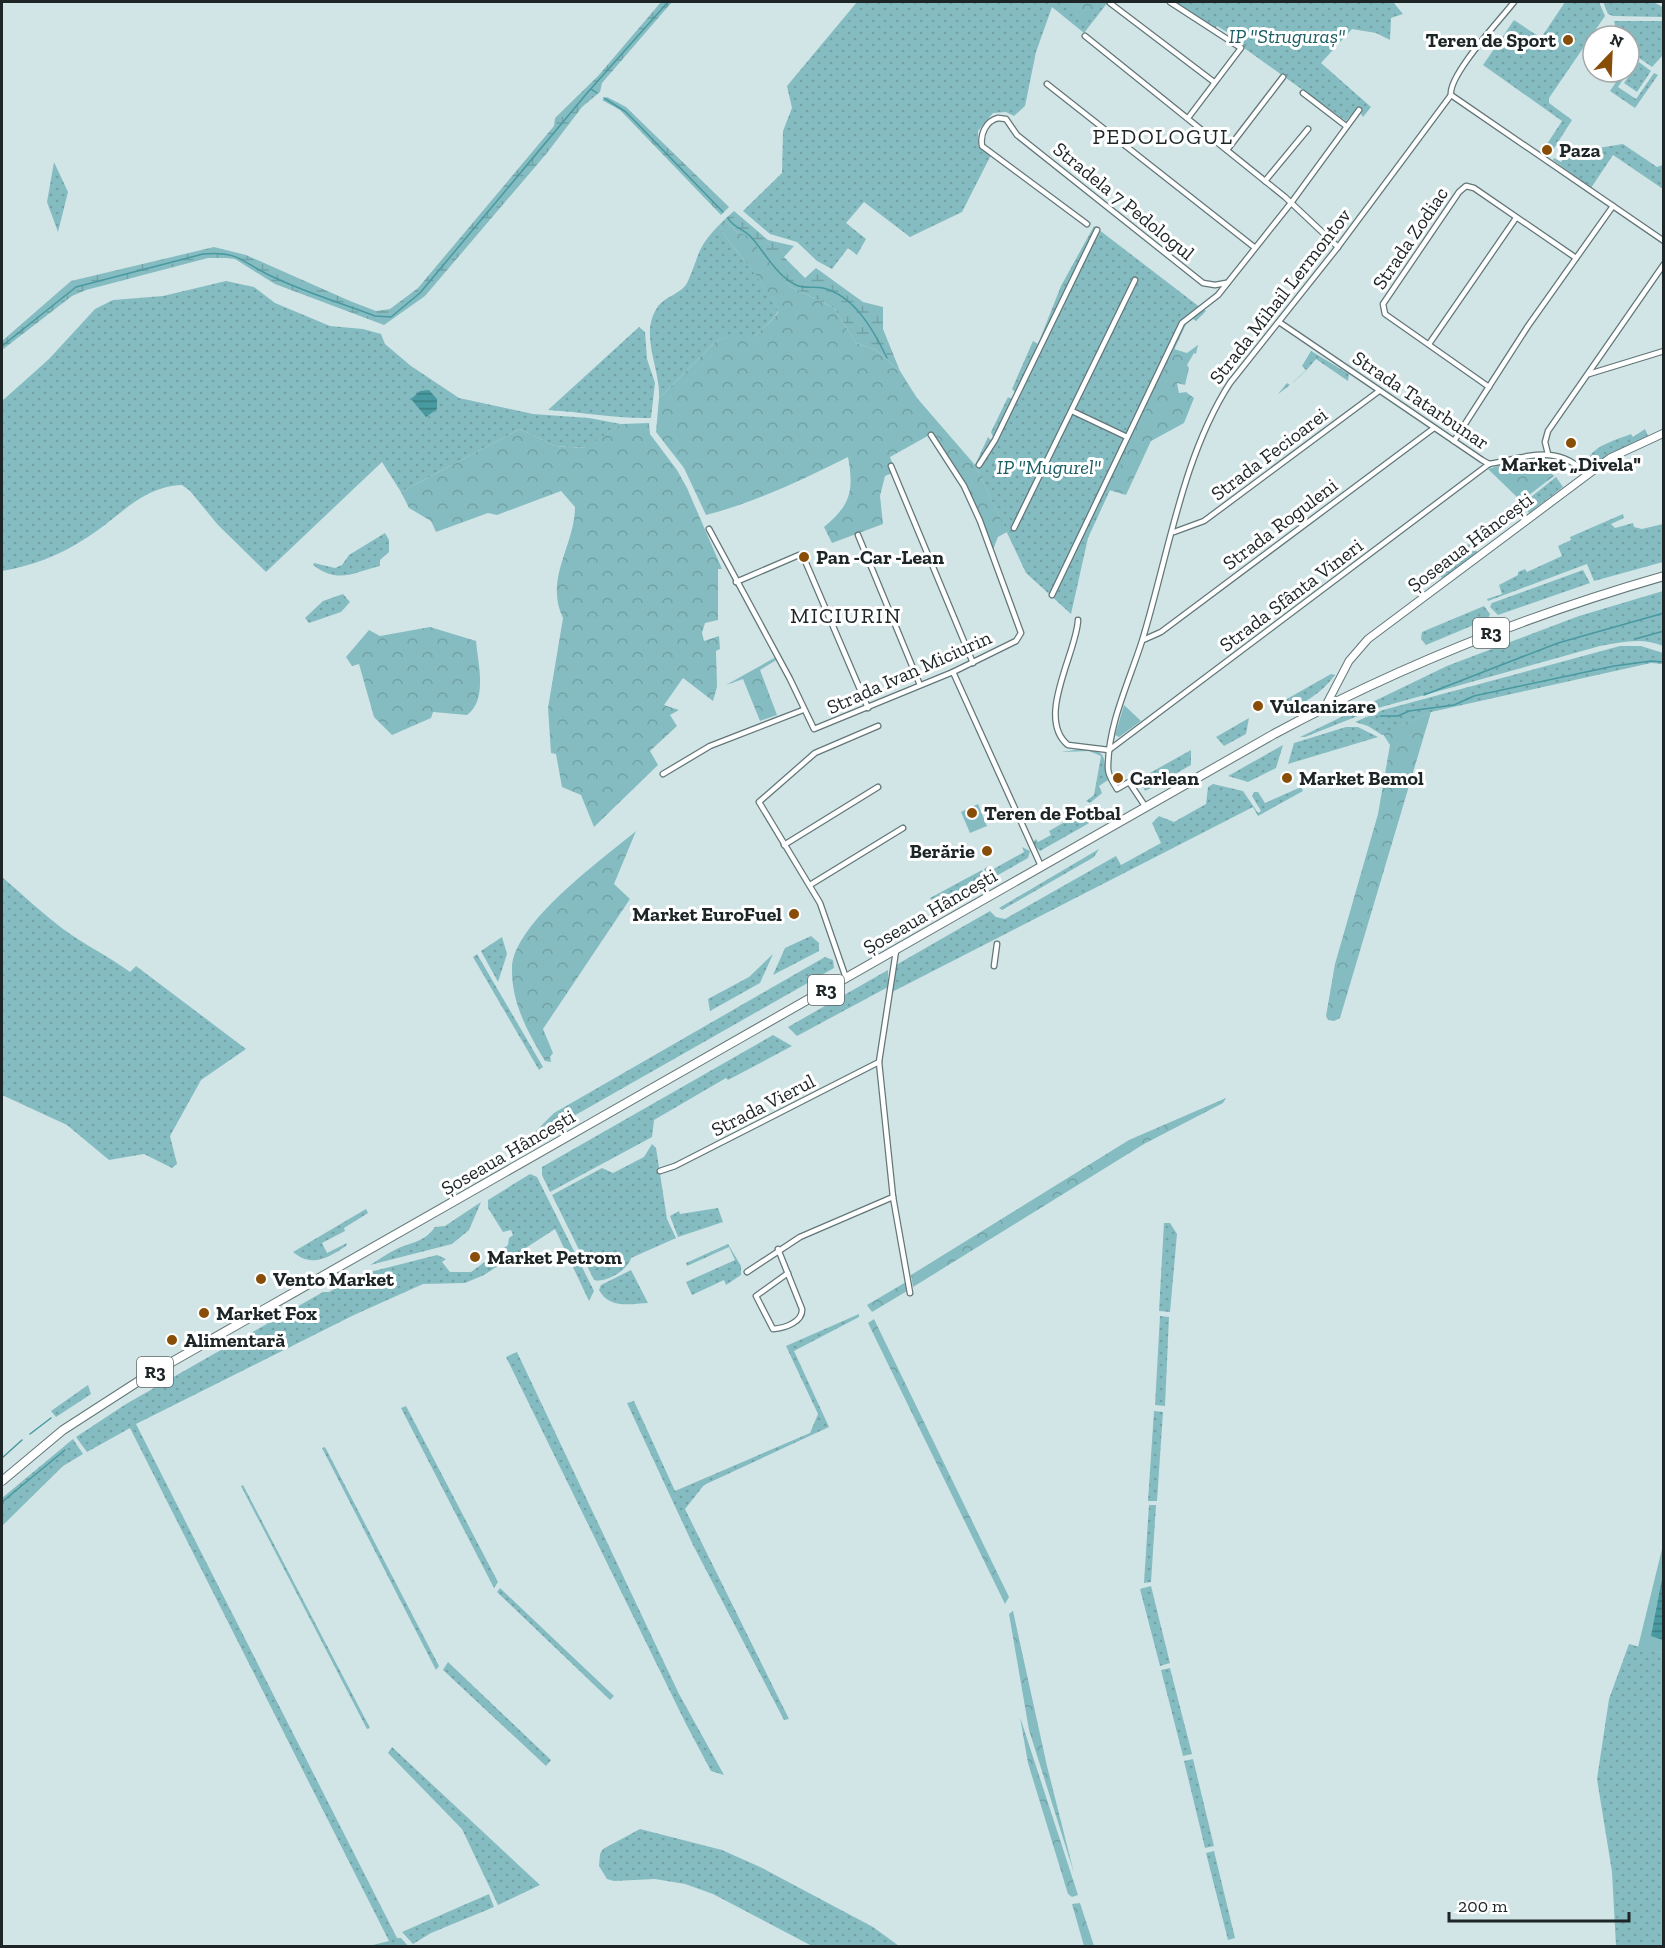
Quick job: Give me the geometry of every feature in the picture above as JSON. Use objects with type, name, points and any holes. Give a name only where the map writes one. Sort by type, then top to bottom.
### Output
[{"type":"highway","name":"Șoseaua Hâncești","points":[[2,1481],[63,1430],[142,1379],[1145,806],[1325,707],[1408,668],[1502,629],[1594,596],[1664,576]]},
{"type":"street","points":[[1170,2],[1241,48],[1188,118]]},
{"type":"street","name":"Strada Mihail Lermontov","points":[[1145,806],[1129,782],[1117,789],[1108,773],[1109,750],[1143,640],[1189,476],[1216,407],[1230,383],[1338,247],[1451,95],[1450,88],[1459,72],[1514,2]]},
{"type":"street","points":[[1110,3],[1214,82]]},
{"type":"street","points":[[1085,36],[1265,181],[1338,247]]},
{"type":"street","points":[[1227,150],[1283,77]]},
{"type":"street","points":[[1047,84],[1254,247]]},
{"type":"street","points":[[1303,93],[1346,126]]},
{"type":"street","points":[[1451,95],[1664,241]]},
{"type":"street","points":[[1052,595],[1182,323],[1209,304],[1291,203],[1359,110]]},
{"type":"street","name":"Stradela 7 Pedologul","points":[[1087,224],[982,146],[982,136],[993,119],[1006,119],[1017,135],[1203,282],[1215,285],[1226,283]]},
{"type":"street","points":[[1265,181],[1308,129]]},
{"type":"street","name":"Strada Zodiac","points":[[1489,387],[1385,314],[1382,307],[1459,192],[1466,186],[1474,188],[1576,258]]},
{"type":"street","points":[[1454,441],[1613,206]]},
{"type":"street","points":[[1429,344],[1516,218]]},
{"type":"street","points":[[979,465],[995,440],[1097,230]]},
{"type":"street","points":[[1548,454],[1545,442],[1548,431],[1664,264]]},
{"type":"street","points":[[1014,528],[1135,280]]},
{"type":"street","name":"Strada Tatarbunar","points":[[1279,322],[1489,464],[1548,454],[1569,458],[1587,475]]},
{"type":"street","points":[[1588,374],[1664,351]]},
{"type":"street","name":"Strada Fecioarei","points":[[1174,532],[1204,521],[1379,391]]},
{"type":"street","points":[[1072,411],[1127,437]]},
{"type":"street","name":"Strada Roguleni","points":[[1143,640],[1161,632],[1434,428]]},
{"type":"street","name":"Șoseaua Hâncești","points":[[1325,707],[1349,661],[1362,644],[1587,475],[1634,444],[1664,432]]},
{"type":"street","name":"Strada Ivan Miciurin","points":[[663,774],[710,746],[803,710],[814,729],[953,672],[1016,641],[1020,635],[1020,627],[980,521],[958,475],[931,435]]},
{"type":"street","name":"Strada Sfânta Vineri","points":[[1109,750],[1489,464]]},
{"type":"street","points":[[891,466],[973,663]]},
{"type":"street","points":[[708,529],[790,679],[803,710]]},
{"type":"street","points":[[858,535],[920,685]]},
{"type":"street","points":[[736,582],[801,555],[868,708]]},
{"type":"street","points":[[1078,620],[1077,634],[1056,700],[1059,728],[1064,742],[1071,746],[1109,750]]},
{"type":"street","points":[[953,672],[1041,867]]},
{"type":"street","points":[[846,978],[826,918],[810,885],[759,802],[815,753],[878,726]]},
{"type":"street","points":[[784,845],[878,787]]},
{"type":"street","points":[[810,885],[903,828]]},
{"type":"street","points":[[994,966],[997,944]]},
{"type":"street","points":[[896,949],[879,1062],[893,1197],[910,1293]]},
{"type":"street","name":"Strada Vierul","points":[[660,1171],[879,1062]]},
{"type":"street","points":[[747,1272],[778,1250],[818,1229],[893,1197]]},
{"type":"street","points":[[778,1250],[788,1273],[802,1309],[802,1317],[773,1329],[756,1296],[788,1273]]},
{"type":"green space","points":[[661,2],[672,2],[602,83],[600,92],[582,107],[547,153],[425,296],[384,325],[275,284],[235,259],[208,258],[86,290],[72,296],[2,350],[2,341],[71,281],[214,247],[246,255],[376,311],[390,309],[418,288],[554,126],[555,118],[598,76]]},
{"type":"green space","points":[[857,2],[1108,2],[1084,33],[1052,7],[1036,52],[1025,106],[1014,116],[1006,112],[993,113],[978,131],[978,146],[991,155],[962,212],[910,237],[864,202],[846,223],[866,239],[857,255],[848,248],[832,269],[817,261],[797,242],[770,234],[743,211],[782,173],[783,131],[792,108],[787,86]]},
{"type":"green space","points":[[1060,2],[1106,2],[1084,25]]},
{"type":"green space","name":"IP \"Struguraș\"","points":[[1173,2],[1393,2],[1403,14],[1391,18],[1390,40],[1376,33],[1352,29],[1321,63],[1371,107],[1363,117],[1357,108],[1346,121],[1240,45],[1237,42],[1238,39],[1217,26],[1215,29]]},
{"type":"green space","points":[[1565,2],[1599,2],[1605,16],[1600,24],[1581,24],[1581,51],[1549,98],[1549,103],[1572,120],[1553,150],[1545,147],[1562,121],[1483,65],[1514,20],[1541,38]]},
{"type":"green space","points":[[1603,2],[1653,2],[1663,7],[1663,17],[1613,16],[1608,14]]},
{"type":"green space","points":[[1614,21],[1663,21],[1663,55],[1652,67],[1641,59],[1641,24],[1615,24]]},
{"type":"green space","points":[[1641,64],[1651,71],[1637,92],[1625,84],[1641,84]]},
{"type":"green space","points":[[1654,73],[1658,75],[1635,108],[1610,91],[1615,84],[1620,84],[1618,87],[1636,99]]},
{"type":"green space","points":[[607,97],[626,107],[729,207],[721,215],[620,110],[602,100]]},
{"type":"green space","points":[[1623,144],[1657,167],[1663,165],[1663,189],[1613,155],[1591,188],[1553,160],[1554,158],[1561,162],[1567,153]]},
{"type":"green space","points":[[54,162],[68,192],[58,232],[47,202]]},
{"type":"green space","points":[[734,211],[768,240],[794,246],[784,257],[805,278],[816,268],[863,302],[883,307],[883,329],[900,371],[876,350],[856,343],[834,308],[791,287],[747,236],[737,232],[724,220]]},
{"type":"green space","points":[[724,220],[737,232],[747,235],[791,287],[834,308],[856,343],[876,350],[900,371],[917,398],[975,465],[1007,532],[998,537],[993,549],[964,481],[933,433],[890,457],[893,465],[890,467],[892,473],[885,476],[880,496],[883,524],[832,543],[824,527],[840,511],[848,496],[851,479],[848,457],[761,497],[706,515],[684,468],[656,432],[659,398],[716,341],[726,337],[754,337],[778,312],[766,289],[719,225]]},
{"type":"green space","points":[[719,225],[759,278],[778,311],[754,337],[726,337],[716,341],[659,398],[650,341],[652,318],[660,304],[686,285],[702,246]]},
{"type":"green space","name":"IP \"Mugurel\"","points":[[1094,226],[1201,308],[1219,289],[1202,308],[1206,311],[1196,321],[1193,319],[1186,324],[1088,538],[1071,614],[1026,573],[975,465],[988,437],[991,440],[993,437],[991,432],[1008,397],[1011,399],[1015,392],[1012,389],[1033,341],[1038,344],[1061,286]]},
{"type":"green space","points":[[226,281],[254,287],[275,303],[330,326],[363,329],[381,334],[385,344],[411,366],[459,398],[533,414],[589,418],[621,424],[587,448],[555,446],[520,429],[401,492],[382,462],[266,572],[218,525],[190,491],[182,485],[153,491],[130,505],[96,532],[54,556],[2,571],[2,401],[49,359],[95,309],[113,300],[163,296]]},
{"type":"green space","points":[[639,327],[645,332],[647,359],[655,383],[651,418],[548,410]]},
{"type":"green space","points":[[1198,345],[1196,354],[1194,353],[1187,365],[1189,368],[1185,385],[1177,383],[1179,393],[1186,392],[1194,398],[1184,423],[1151,441],[1126,495],[1109,490],[1174,349],[1187,353]]},
{"type":"green space","points":[[1311,351],[1349,374],[1348,381],[1316,359],[1303,374],[1291,384],[1306,370],[1302,366]]},
{"type":"green space","points":[[1287,383],[1290,385],[1283,390],[1278,394]]},
{"type":"green space","points":[[649,423],[650,434],[677,470],[687,488],[722,569],[718,569],[718,620],[705,623],[702,633],[704,641],[719,636],[720,649],[716,651],[717,687],[713,701],[683,678],[664,705],[679,710],[670,715],[677,726],[650,751],[658,765],[594,827],[581,795],[562,787],[556,754],[551,753],[548,708],[563,618],[558,604],[558,576],[574,521],[575,507],[561,491],[497,515],[488,513],[436,532],[431,521],[409,508],[401,492],[520,429],[555,446],[586,448],[621,424]]},
{"type":"green space","points":[[1645,429],[1648,436],[1610,454],[1595,464],[1589,457],[1613,440],[1631,434],[1633,437]]},
{"type":"green space","points":[[1540,459],[1554,476],[1521,501],[1488,469],[1508,463],[1510,473],[1520,471],[1519,461]]},
{"type":"green space","points":[[1556,477],[1563,487],[1529,513],[1522,504]]},
{"type":"green space","points":[[1623,514],[1624,518],[1611,524],[1615,528],[1633,523],[1634,527],[1642,529],[1663,524],[1663,562],[1594,581],[1587,564],[1488,601],[1487,599],[1502,594],[1499,585],[1518,575],[1518,572],[1525,569],[1527,572],[1562,556],[1558,546],[1571,540],[1570,537]]},
{"type":"green space","points":[[385,533],[389,540],[389,552],[380,560],[380,566],[338,576],[322,571],[313,565],[314,563],[335,568],[342,565],[349,555]]},
{"type":"green space","points":[[1470,543],[1478,553],[1443,579],[1435,569]]},
{"type":"green space","points":[[1583,570],[1590,583],[1498,615],[1490,607],[1492,603]]},
{"type":"green space","points":[[1663,591],[1663,646],[1640,641],[1600,646],[1378,708],[1300,737],[1447,666],[1579,616]]},
{"type":"green space","points":[[343,594],[350,602],[341,612],[309,623],[305,618],[323,601]]},
{"type":"green space","points":[[1484,606],[1490,614],[1488,619],[1426,645],[1421,639],[1422,632]]},
{"type":"green space","points":[[430,627],[476,641],[480,671],[478,700],[467,715],[433,712],[431,718],[392,735],[374,717],[359,664],[352,666],[346,657],[369,630],[380,636]]},
{"type":"green space","points":[[1620,646],[1641,646],[1663,653],[1663,664],[1651,663],[1431,712],[1382,735],[1368,726],[1355,722],[1383,710]]},
{"type":"green space","points":[[776,657],[778,659],[760,670],[777,715],[760,721],[743,679],[726,685]]},
{"type":"green space","points":[[1331,674],[1335,675],[1325,687],[1300,705],[1286,712],[1278,704]]},
{"type":"green space","points":[[1124,705],[1141,721],[1119,737],[1115,735]]},
{"type":"green space","points":[[1431,712],[1340,1018],[1334,1021],[1328,1020],[1326,1016],[1335,964],[1378,814],[1390,745],[1383,734]]},
{"type":"green space","points":[[1249,718],[1246,734],[1224,746],[1216,737]]},
{"type":"green space","points":[[1346,727],[1358,727],[1378,737],[1288,764],[1294,743]]},
{"type":"green space","points":[[1283,745],[1276,768],[1248,782],[1228,776]]},
{"type":"green space","points":[[1081,749],[1097,752],[1101,754],[1108,780],[1099,786],[1102,793],[1090,803],[1086,801],[1094,795],[1101,756],[1089,751],[1061,752]]},
{"type":"green space","points":[[1191,750],[1191,765],[1145,791],[1139,779]]},
{"type":"green space","points":[[1213,784],[1243,791],[1258,813],[1261,811],[1252,796],[1254,792],[1258,792],[1265,803],[1301,787],[1303,791],[1258,816],[1253,807],[892,992],[896,965],[990,911],[996,917],[1005,919],[1116,856],[1121,865],[1161,843],[1152,823],[1159,816],[1174,822],[1206,804],[1208,787]]},
{"type":"green space","points":[[978,804],[987,826],[970,833],[961,812]]},
{"type":"green space","points":[[1091,807],[1101,809],[1105,814],[1040,851],[1032,843],[1036,839],[1038,842],[1051,835],[1049,831]]},
{"type":"green space","points":[[636,831],[614,884],[630,899],[543,1029],[553,1053],[550,1057],[551,1062],[545,1061],[527,1028],[514,993],[512,968],[516,950],[527,931],[562,893]]},
{"type":"green space","points":[[1022,847],[1030,851],[1028,858],[989,880],[984,869],[987,867],[990,871],[1024,852]]},
{"type":"green space","points":[[1099,849],[1094,857],[1002,910],[999,908]]},
{"type":"green space","points":[[982,870],[988,881],[926,917],[937,909],[930,898]]},
{"type":"green space","points":[[2,877],[63,929],[130,972],[136,966],[246,1049],[201,1080],[170,1136],[177,1164],[172,1168],[144,1154],[109,1160],[67,1125],[2,1095]]},
{"type":"green space","points":[[811,936],[819,943],[819,951],[773,975],[785,948]]},
{"type":"green space","points":[[502,937],[507,954],[498,982],[481,951]]},
{"type":"green space","points":[[477,954],[543,1067],[539,1070],[473,957]]},
{"type":"green space","points":[[773,954],[760,983],[710,1011],[708,999],[749,977]]},
{"type":"green space","points":[[825,957],[833,960],[834,968],[521,1146],[554,1113]]},
{"type":"green space","points":[[888,970],[888,987],[797,1036],[788,1027]]},
{"type":"green space","points":[[773,1035],[792,1046],[728,1080],[726,1078],[654,1120],[652,1137],[550,1192],[542,1175],[542,1167]]},
{"type":"green space","points":[[1226,1098],[1223,1103],[1144,1144],[913,1287],[911,1275],[1129,1140]]},
{"type":"green space","points":[[652,1144],[656,1148],[667,1219],[676,1238],[631,1258],[626,1267],[616,1275],[604,1280],[594,1280],[552,1195],[602,1168],[613,1173],[644,1157]]},
{"type":"green space","points":[[530,1174],[537,1177],[594,1291],[589,1301],[555,1229],[484,1275],[465,1283],[423,1284],[354,1315],[136,1424],[397,1938],[401,1938],[408,1946],[369,1946],[389,1941],[130,1428],[87,1452],[76,1437],[126,1404],[323,1292],[329,1292],[358,1275],[437,1255],[446,1259],[442,1262],[450,1272],[471,1272],[508,1245],[509,1238],[513,1235],[511,1230],[503,1232],[488,1208],[488,1200]]},
{"type":"green space","points":[[481,1202],[469,1230],[452,1244],[370,1265],[397,1249],[424,1238],[435,1227],[445,1226]]},
{"type":"green space","points":[[718,1208],[723,1222],[678,1237],[670,1216],[679,1211],[680,1214]]},
{"type":"green space","points":[[366,1209],[368,1213],[344,1228],[345,1231],[322,1243],[327,1253],[347,1243],[333,1254],[320,1260],[307,1260],[293,1252]]},
{"type":"green space","points":[[1164,1223],[1170,1223],[1177,1234],[1170,1312],[1159,1311]]},
{"type":"green space","points":[[728,1244],[741,1266],[741,1275],[726,1285],[724,1280],[692,1295],[686,1282],[735,1260],[729,1247],[687,1266],[686,1263]]},
{"type":"green space","points":[[631,1270],[648,1303],[620,1304],[603,1296],[599,1290],[601,1285]]},
{"type":"green space","points":[[906,1282],[907,1291],[872,1312],[867,1305]]},
{"type":"green space","points":[[859,1314],[859,1317],[794,1351],[829,1427],[704,1485],[685,1509],[789,1719],[784,1720],[693,1545],[627,1403],[634,1401],[675,1491],[810,1433],[818,1414],[786,1346]]},
{"type":"green space","points":[[1160,1316],[1169,1317],[1165,1406],[1155,1405]]},
{"type":"green space","points":[[874,1319],[1009,1597],[1005,1604],[868,1323]]},
{"type":"green space","points":[[517,1352],[679,1694],[724,1775],[711,1771],[686,1724],[506,1357]]},
{"type":"green space","points":[[88,1385],[91,1394],[56,1417],[51,1411]]},
{"type":"green space","points":[[406,1406],[498,1582],[494,1588],[401,1408]]},
{"type":"green space","points":[[1154,1411],[1163,1412],[1157,1501],[1148,1501]]},
{"type":"green space","points":[[73,1439],[83,1454],[63,1466],[2,1526],[2,1498]]},
{"type":"green space","points":[[325,1447],[439,1666],[436,1670],[322,1448]]},
{"type":"green space","points":[[243,1485],[370,1728],[367,1729],[241,1486]]},
{"type":"green space","points":[[1149,1505],[1156,1505],[1151,1582],[1144,1583]]},
{"type":"green space","points":[[1663,1545],[1663,1653],[1638,1647]]},
{"type":"green space","points":[[1151,1586],[1170,1663],[1160,1666],[1140,1589]]},
{"type":"green space","points":[[500,1588],[614,1696],[610,1700],[497,1592]]},
{"type":"green space","points":[[1013,1611],[1047,1766],[1074,1873],[1029,1730],[1009,1614]]},
{"type":"green space","points":[[1629,1644],[1663,1653],[1663,1946],[1616,1946],[1612,1872],[1597,1779],[1609,1699]]},
{"type":"green space","points":[[448,1662],[551,1760],[546,1766],[443,1670]]},
{"type":"green space","points":[[1170,1668],[1192,1754],[1183,1756],[1161,1670]]},
{"type":"green space","points":[[1020,1717],[1078,1895],[1072,1897],[1068,1894],[1028,1763]]},
{"type":"green space","points":[[392,1747],[540,1885],[498,1905],[462,1829],[388,1753]]},
{"type":"green space","points":[[1193,1759],[1214,1846],[1205,1848],[1184,1761]]},
{"type":"green space","points":[[640,1829],[722,1850],[760,1867],[873,1927],[899,1946],[812,1946],[713,1894],[685,1884],[655,1879],[614,1881],[607,1879],[599,1866],[603,1849]]},
{"type":"green space","points":[[1214,1851],[1235,1938],[1228,1940],[1206,1853]]},
{"type":"green space","points":[[489,1894],[494,1907],[431,1933],[413,1944],[402,1932]]},
{"type":"green space","points":[[1080,1903],[1094,1946],[1084,1946],[1072,1904]]},
{"type":"shaded area","points":[[429,390],[437,399],[437,409],[426,417],[411,399],[420,391]]},
{"type":"shaded area","points":[[1663,1574],[1664,1640],[1651,1636]]},
{"type":"waterway","points":[[2,346],[76,287],[203,254],[233,256],[271,276],[309,292],[375,316],[391,317],[420,293],[588,92],[668,2]]},
{"type":"waterway","points":[[591,89],[597,93]]},
{"type":"waterway","points":[[604,98],[626,112],[723,212]]},
{"type":"waterway","points":[[728,218],[749,235],[777,270],[789,281],[799,286],[820,287],[845,299],[862,316],[887,358]]},
{"type":"waterway","points":[[1424,695],[1558,643],[1664,613]]},
{"type":"waterway","points":[[1635,639],[1664,631]]},
{"type":"waterway","points":[[1380,716],[1398,716],[1409,711],[1454,705],[1474,696],[1614,666],[1651,661],[1664,662]]},
{"type":"waterway","points":[[30,1434],[51,1418]]},
{"type":"waterway","points":[[2,1458],[22,1440]]},
{"type":"waterway","points":[[2,1502],[65,1450]]},
{"type":"place","name":"Teren de Sport","points":[[1568,40]]},
{"type":"place","name":"Paza","points":[[1547,150]]},
{"type":"place","name":"Market „Divela\"","points":[[1571,443]]},
{"type":"place","name":"Pan -Car -Lean","points":[[804,557]]},
{"type":"place","name":"Vulcanizare","points":[[1258,706]]},
{"type":"place","name":"Carlean","points":[[1118,778]]},
{"type":"place","name":"Market Bemol","points":[[1287,778]]},
{"type":"place","name":"Teren de Fotbal","points":[[972,813]]},
{"type":"place","name":"Berărie","points":[[987,851]]},
{"type":"place","name":"Market EuroFuel","points":[[794,914]]},
{"type":"place","name":"Market Petrom","points":[[475,1257]]},
{"type":"place","name":"Vento Market","points":[[261,1279]]},
{"type":"place","name":"Market Fox","points":[[204,1313]]},
{"type":"place","name":"Alimentară","points":[[172,1340]]},
{"type":"district","name":"PEDOLOGUL","points":[[1163,136]]},
{"type":"district","name":"MICIURIN","points":[[846,615]]}]
